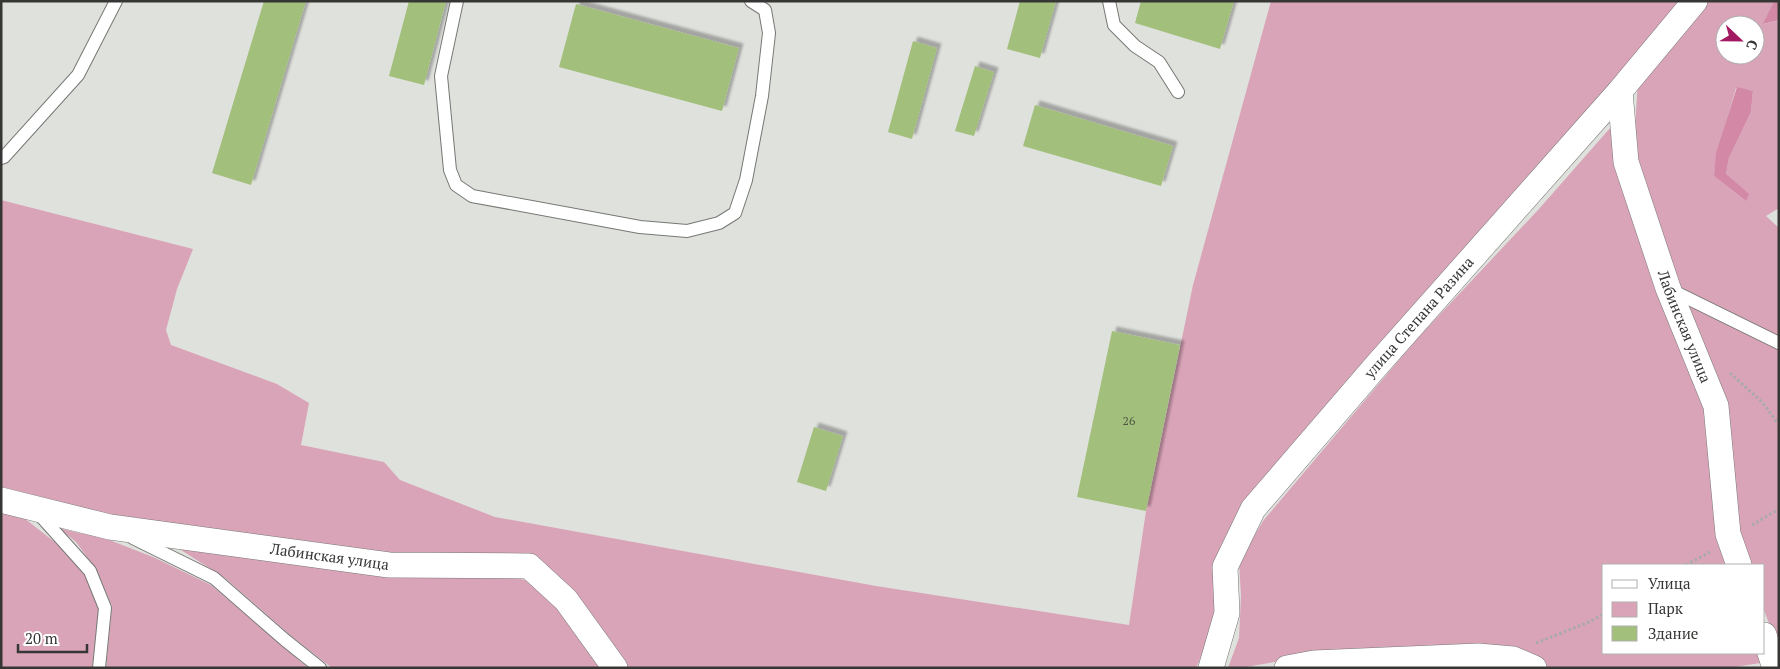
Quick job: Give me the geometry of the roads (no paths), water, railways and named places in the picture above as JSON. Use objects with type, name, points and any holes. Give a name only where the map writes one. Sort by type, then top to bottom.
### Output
[{"type":"street","name":"улица Степана Разина","points":[[1211,668],[1227,612],[1225,567],[1253,509],[1620,91],[1695,1]]},
{"type":"street","name":"Лабинская улица","points":[[1620,91],[1626,162],[1668,288],[1716,406],[1728,534],[1739,564]]},
{"type":"street","name":"Лабинская улица","points":[[1,500],[110,527],[389,565],[530,566],[566,600],[615,668]]},
{"type":"street","points":[[1765,638],[1775,668]]},
{"type":"street","points":[[1287,668],[1314,663],[1478,656],[1523,663]]},
{"type":"lane","points":[[1,158],[4,157],[78,75],[116,1]]},
{"type":"lane","points":[[457,1],[441,76],[450,170],[456,185],[472,196],[640,227],[687,232],[719,223],[735,213],[746,180],[762,96],[769,33],[765,10],[751,1]]},
{"type":"lane","points":[[1109,1],[1114,25],[1135,46],[1159,62],[1178,92]]},
{"type":"lane","points":[[1668,288],[1779,343]]},
{"type":"lane","points":[[33,508],[90,571],[105,608],[99,668]]},
{"type":"lane","points":[[110,527],[214,578],[320,668]]}]
